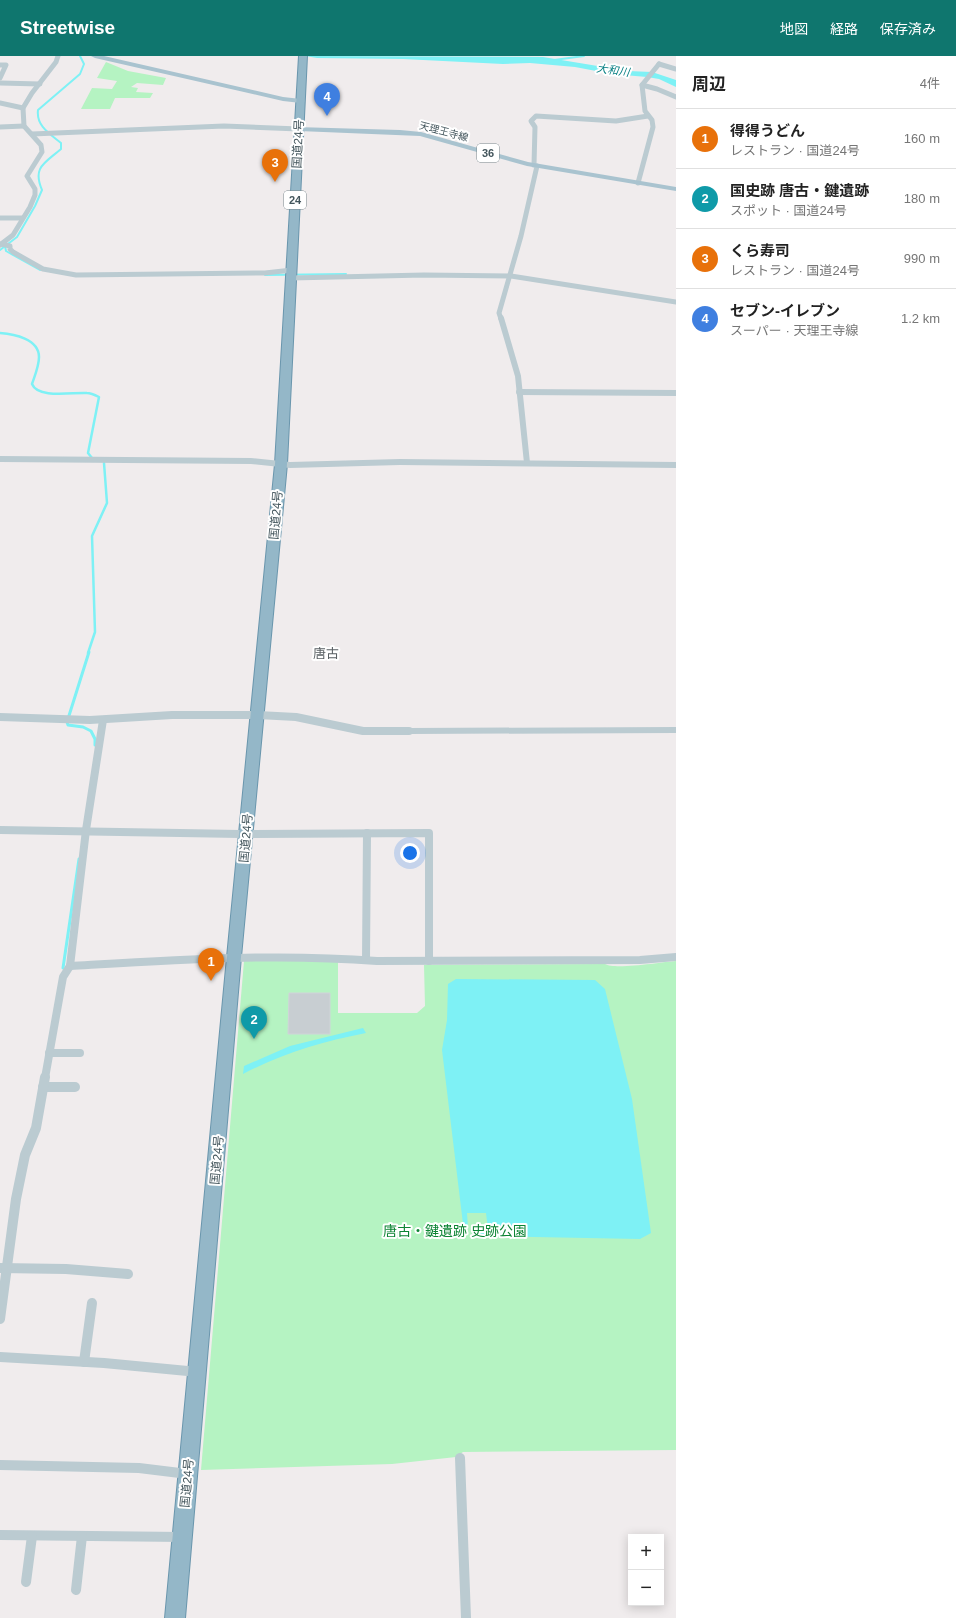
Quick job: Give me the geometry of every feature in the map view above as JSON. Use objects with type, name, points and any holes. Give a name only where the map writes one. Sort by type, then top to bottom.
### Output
[{"type":"highway","name":"国道24号","points":[[175,1618],[234,957],[281,464],[303,57]]},
{"type":"main road","points":[[95,56],[283,99],[300,101]]},
{"type":"main road","name":"天理王寺線","points":[[299,129],[421,134],[536,166],[674,190]]},
{"type":"street","points":[[0,245],[13,234],[30,207],[35,195],[34,189],[27,176],[42,152],[41,145],[24,126],[23,108],[32,93],[56,62],[58,56]]},
{"type":"street","points":[[0,65],[6,65],[0,78]]},
{"type":"street","points":[[638,183],[653,127],[652,120],[645,111],[642,84],[659,65],[676,68]]},
{"type":"street","points":[[0,83],[40,84]]},
{"type":"street","points":[[642,84],[676,97]]},
{"type":"street","points":[[0,103],[23,108]]},
{"type":"street","points":[[527,463],[516,368],[500,313],[511,276],[536,166],[535,127],[531,121],[536,116],[616,121],[648,116]]},
{"type":"street","points":[[0,127],[24,126]]},
{"type":"street","points":[[32,134],[224,126],[299,129]]},
{"type":"street","points":[[0,218],[22,218]]},
{"type":"street","points":[[0,245],[10,246],[10,249],[13,252],[50,271],[76,275],[265,273],[511,276],[676,302]]},
{"type":"street","points":[[519,392],[676,393]]},
{"type":"street","points":[[0,459],[258,461],[281,464],[527,463],[676,465]]},
{"type":"street","points":[[0,717],[103,720],[172,715],[258,715],[296,717],[363,731],[676,730]]},
{"type":"street","points":[[0,1319],[3,1268],[24,1157],[32,1140],[63,977],[70,966],[82,830],[103,720]]},
{"type":"street","points":[[0,830],[247,833],[429,833],[429,961]]},
{"type":"street","points":[[366,960],[367,833]]},
{"type":"street","points":[[70,966],[234,957],[335,957],[366,960],[429,961],[634,960],[676,957]]},
{"type":"street","points":[[49,1053],[80,1053]]},
{"type":"street","points":[[43,1087],[75,1087]]},
{"type":"street","points":[[3,1268],[66,1269],[128,1274]]},
{"type":"street","points":[[84,1362],[92,1303]]},
{"type":"street","points":[[0,1357],[84,1362],[198,1372]]},
{"type":"street","points":[[460,1458],[466,1618]]},
{"type":"street","points":[[0,1465],[139,1468],[188,1474]]},
{"type":"street","points":[[0,1535],[183,1537]]},
{"type":"street","points":[[26,1582],[32,1536]]},
{"type":"street","points":[[76,1590],[82,1536]]},
{"type":"green space","points":[[106,62],[128,71],[166,78],[163,85],[137,83],[131,87],[138,88],[136,92],[153,93],[150,98],[115,98],[110,109],[81,109],[92,88],[112,89],[117,81],[97,78]]},
{"type":"green space","name":"唐古・鍵遺跡 史跡公園","points":[[338,959],[338,1013],[417,1013],[425,1006],[424,965],[605,964],[610,966],[618,966],[676,961],[676,1450],[463,1452],[456,1457],[392,1464],[201,1470],[244,961]]},
{"type":"water","name":"大和川","points":[[305,56],[543,57],[628,71],[652,72],[676,80],[676,87],[659,79],[647,77],[612,74],[575,67],[530,63],[503,64],[403,59],[317,58]]},
{"type":"water","points":[[456,979],[595,980],[605,989],[632,1099],[651,1233],[640,1239],[478,1236],[472,1231],[488,1230],[486,1213],[467,1213],[468,1228],[463,1224],[442,1050],[447,1020],[448,984]]},
{"type":"water","points":[[363,1028],[366,1033],[333,1040],[288,1054],[243,1074],[244,1066],[290,1046]]},
{"type":"building","points":[[289,993],[330,993],[330,1034],[288,1034]]},
{"type":"waterway","points":[[5,246],[17,237],[35,206],[42,190],[38,176],[39,171],[45,162],[61,149],[61,143],[48,133],[41,125],[38,110],[80,74],[84,64],[80,56]]},
{"type":"waterway","points":[[554,60],[584,56]]},
{"type":"waterway","points":[[0,250],[5,246]]},
{"type":"waterway","points":[[5,246],[6,251],[40,270]]},
{"type":"waterway","points":[[265,275],[346,274]]},
{"type":"waterway","points":[[0,333],[18,336],[35,346],[39,357],[38,367],[32,384],[36,389],[41,392],[56,394],[88,393],[99,397],[88,453],[92,458]]},
{"type":"waterway","points":[[88,653],[95,632],[92,536],[107,503],[104,463]]},
{"type":"waterway","points":[[89,652],[67,722],[68,725],[83,727],[91,731],[95,739],[95,745]]},
{"type":"waterway","points":[[63,968],[79,859]]},
{"type":"place","name":"セブン-イレブン","points":[[327,116]]},
{"type":"place","name":"くら寿司","points":[[275,182]]},
{"type":"place","name":"得得うどん","points":[[211,981]]},
{"type":"place","name":"国史跡 唐古・鍵遺跡","points":[[254,1039]]},
{"type":"district","name":"唐古","points":[[326,653]]}]
